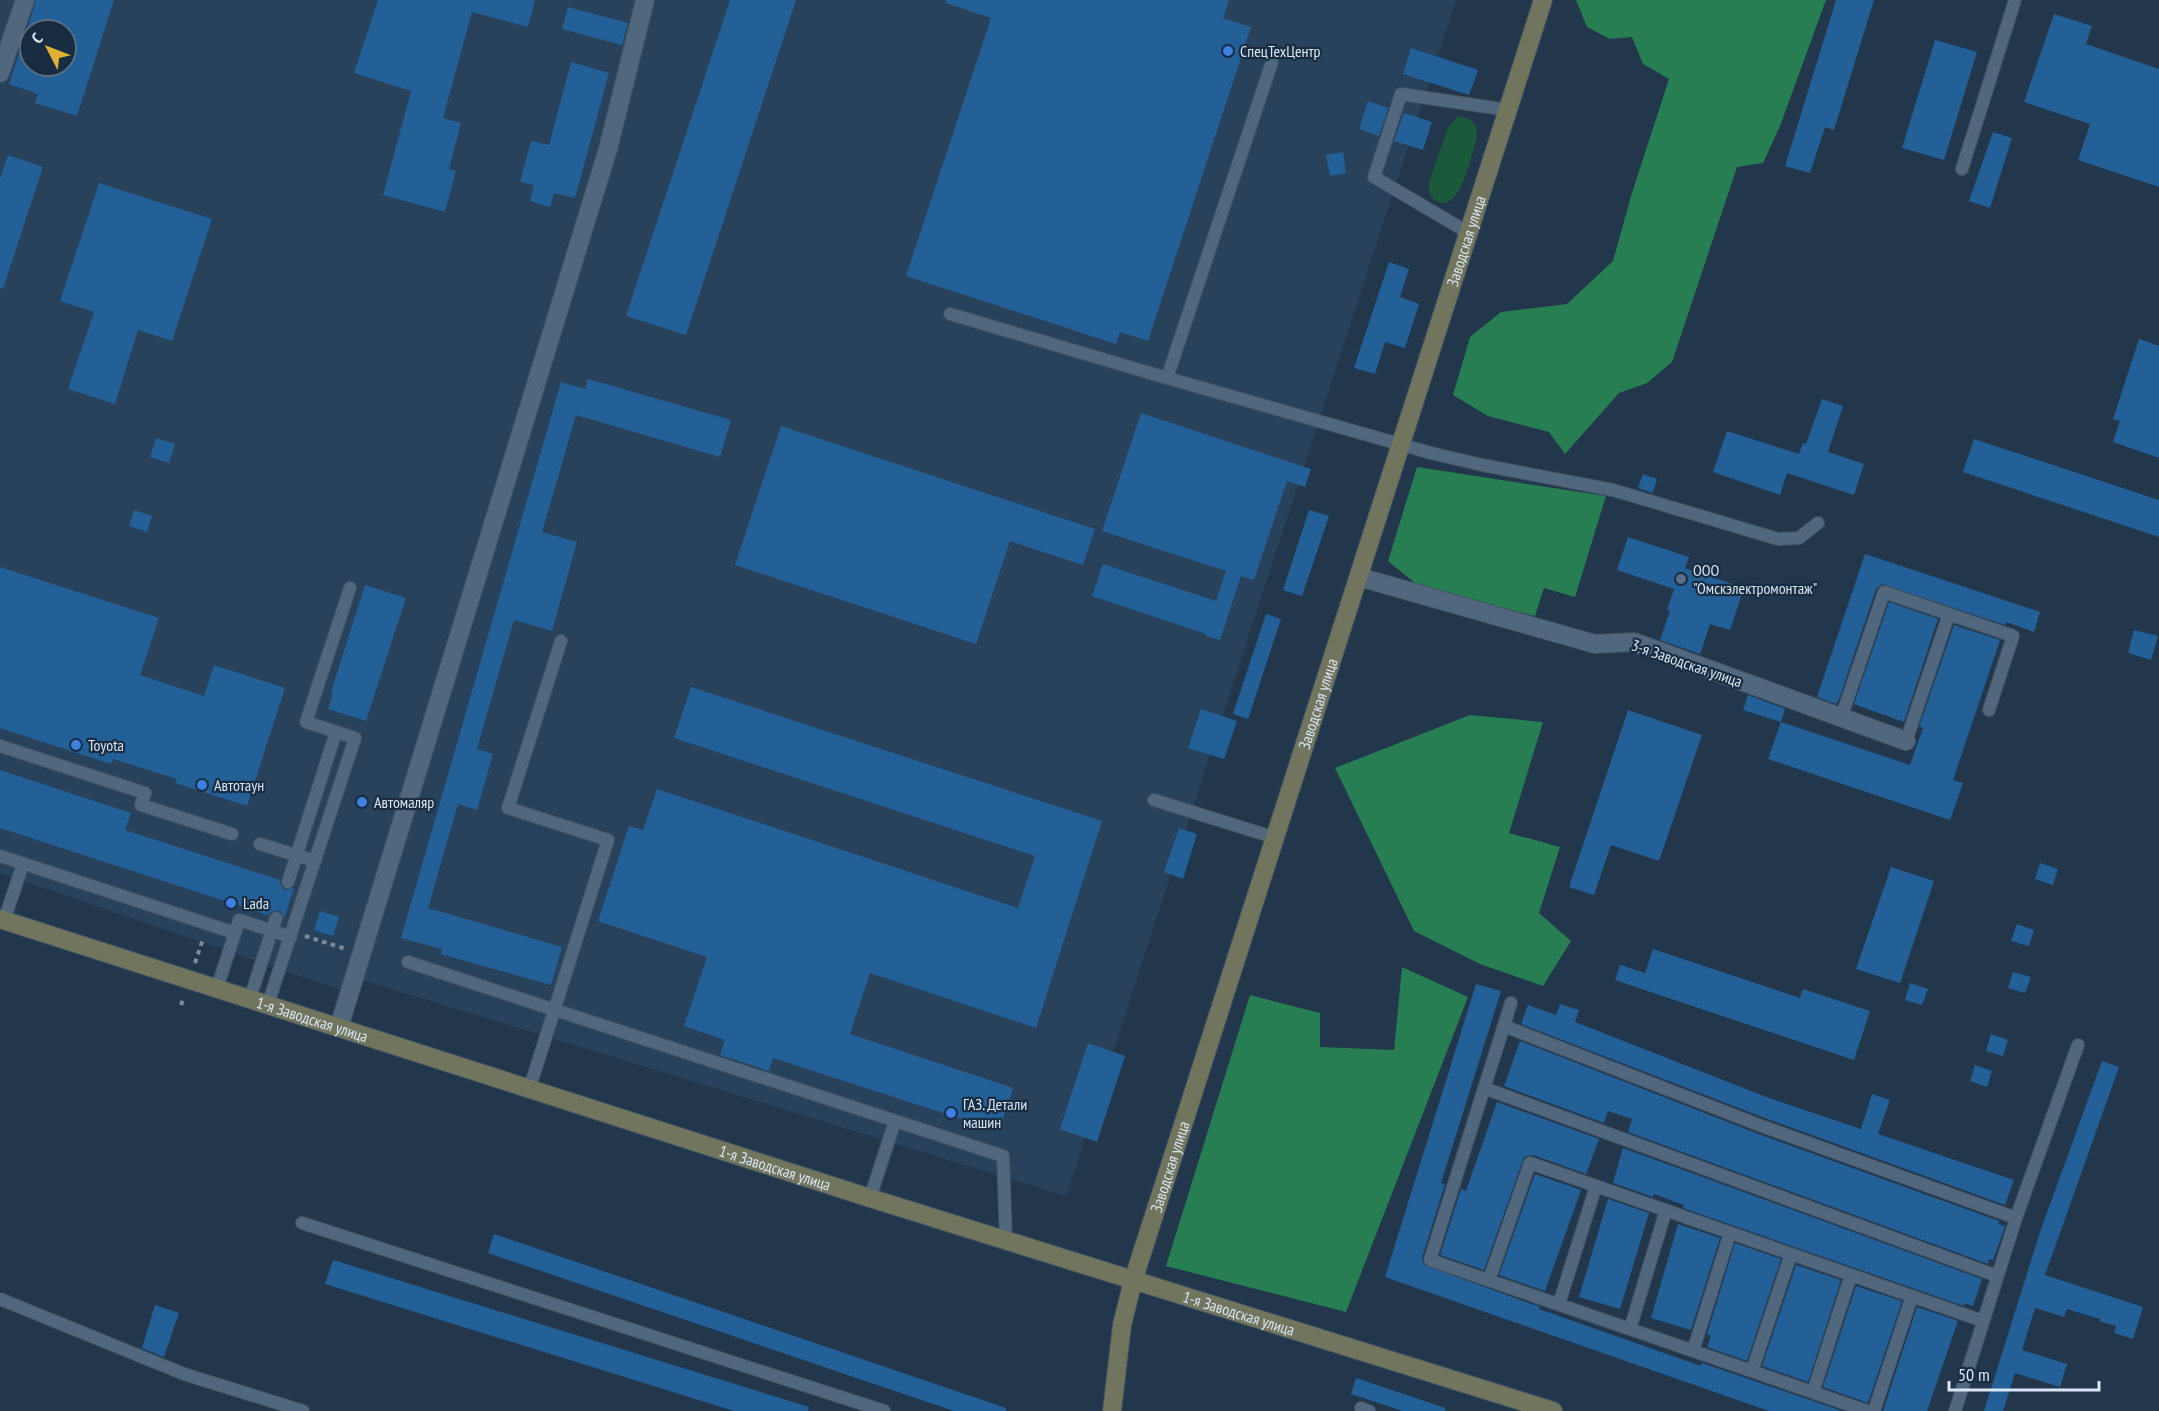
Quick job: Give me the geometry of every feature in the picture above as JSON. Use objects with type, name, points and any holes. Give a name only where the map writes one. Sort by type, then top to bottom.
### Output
[{"type":"main road","name":"Заводская улица","points":[[1112,1411],[1122,1325],[1133,1281],[1543,0]]},
{"type":"main road","name":"1-я Заводская улица","points":[[2,920],[870,1198],[1553,1411]]},
{"type":"street","points":[[0,73],[25,0]]},
{"type":"street","points":[[339,1027],[608,149],[645,0]]},
{"type":"street","name":"3-я Заводская улица","points":[[1359,577],[1595,644],[1634,642],[1906,741]]},
{"type":"lane","points":[[1962,169],[2015,0]]},
{"type":"lane","points":[[1167,378],[1272,62]]},
{"type":"lane","points":[[1469,233],[1374,177],[1401,94],[1508,110]]},
{"type":"lane","points":[[950,314],[1402,445],[1482,465],[1613,490],[1778,539],[1799,538],[1818,523]]},
{"type":"lane","points":[[268,1004],[355,738],[306,722],[350,588]]},
{"type":"lane","points":[[1841,718],[1884,592],[2013,636],[1989,710]]},
{"type":"lane","points":[[1906,741],[1949,614]]},
{"type":"lane","points":[[529,1090],[608,840],[508,808],[561,641]]},
{"type":"lane","points":[[288,882],[336,732]]},
{"type":"lane","points":[[0,746],[144,793],[141,805],[232,834]]},
{"type":"lane","points":[[1154,800],[1276,838]]},
{"type":"lane","points":[[260,844],[315,861]]},
{"type":"lane","points":[[0,856],[235,933]]},
{"type":"lane","points":[[2,920],[23,864]]},
{"type":"lane","points":[[250,998],[276,918]]},
{"type":"lane","points":[[217,988],[239,920],[291,937]]},
{"type":"lane","points":[[408,962],[1003,1156],[1006,1241]]},
{"type":"lane","points":[[1512,1003],[1430,1260],[1867,1411]]},
{"type":"lane","points":[[1504,1026],[1759,1125],[2016,1218]]},
{"type":"lane","points":[[1954,1411],[2016,1218],[2078,1045]]},
{"type":"lane","points":[[1484,1089],[1997,1276]]},
{"type":"lane","points":[[870,1198],[896,1121]]},
{"type":"lane","points":[[1489,1280],[1530,1163],[1983,1321]]},
{"type":"lane","points":[[1559,1304],[1596,1186]]},
{"type":"lane","points":[[1630,1329],[1666,1210]]},
{"type":"lane","points":[[302,1223],[884,1411]]},
{"type":"lane","points":[[1693,1351],[1730,1233]]},
{"type":"lane","points":[[1752,1371],[1791,1254]]},
{"type":"lane","points":[[1813,1392],[1851,1275]]},
{"type":"lane","points":[[1874,1411],[1912,1296]]},
{"type":"lane","points":[[0,1299],[184,1374],[303,1411]]},
{"type":"path","points":[[194,965],[208,924]]},
{"type":"path","points":[[314,938],[361,954]]},
{"type":"path","points":[[181,1005],[184,996]]},
{"type":"shaded area","points":[[0,0],[1456,0],[1066,1196],[346,975],[341,990],[0,873]]},
{"type":"green space","points":[[1576,0],[1826,0],[1780,126],[1763,163],[1737,167],[1672,362],[1647,383],[1619,393],[1565,454],[1549,432],[1488,416],[1453,395],[1470,337],[1501,312],[1567,304],[1613,261],[1631,196],[1669,79],[1643,64],[1632,37],[1610,39],[1587,27]]},
{"type":"green space","points":[[1457,117],[1469,119],[1475,124],[1477,137],[1464,180],[1458,191],[1444,203],[1431,197],[1429,183],[1448,127]]},
{"type":"green space","points":[[1417,467],[1606,496],[1575,597],[1544,588],[1535,616],[1421,588],[1388,561]]},
{"type":"green space","points":[[1470,715],[1543,722],[1509,833],[1560,847],[1539,913],[1571,941],[1543,986],[1480,964],[1414,931],[1335,768]]},
{"type":"green space","points":[[1402,967],[1468,997],[1346,1312],[1166,1266],[1250,995],[1320,1013],[1320,1047],[1394,1050]]},
{"type":"building","points":[[36,0],[114,0],[77,116],[35,103],[38,94],[9,84],[18,57],[18,78],[78,78],[78,18],[31,18]]},
{"type":"building","points":[[378,0],[535,0],[528,27],[472,12],[443,118],[461,123],[449,169],[456,171],[445,212],[383,195],[411,91],[354,73]]},
{"type":"building","points":[[730,0],[796,0],[686,335],[626,316]]},
{"type":"building","points":[[946,0],[1229,0],[1223,18],[1251,27],[1148,341],[1120,332],[1116,344],[906,276],[991,18],[946,3]]},
{"type":"building","points":[[1836,0],[1874,0],[1834,130],[1825,127],[1810,173],[1785,166]]},
{"type":"building","points":[[568,7],[628,23],[622,45],[562,29]]},
{"type":"building","points":[[2054,14],[2092,26],[2086,44],[2159,69],[2159,187],[2078,160],[2090,124],[2024,102]]},
{"type":"building","points":[[1935,40],[1977,52],[1944,160],[1902,148]]},
{"type":"building","points":[[1411,48],[1478,70],[1469,95],[1403,74]]},
{"type":"building","points":[[571,62],[609,73],[575,198],[554,193],[550,207],[530,201],[534,185],[520,182],[531,141],[549,145]]},
{"type":"building","points":[[1368,101],[1388,108],[1379,136],[1359,129]]},
{"type":"building","points":[[1404,113],[1432,122],[1423,150],[1394,141]]},
{"type":"building","points":[[1993,132],[2012,138],[1990,208],[1969,201]]},
{"type":"building","points":[[1343,152],[1346,173],[1330,176],[1326,155]]},
{"type":"building","points":[[8,155],[43,167],[3,289],[0,288],[0,178]]},
{"type":"building","points":[[99,183],[212,219],[172,341],[138,330],[115,404],[68,389],[94,312],[60,301]]},
{"type":"building","points":[[1389,262],[1409,269],[1400,297],[1419,304],[1405,348],[1385,342],[1375,374],[1354,368]]},
{"type":"building","points":[[2139,339],[2159,346],[2159,458],[2113,442],[2120,421],[2113,419]]},
{"type":"building","points":[[588,379],[731,420],[720,457],[576,415],[542,532],[577,542],[552,631],[514,620],[477,749],[493,754],[477,810],[458,804],[428,908],[562,947],[551,985],[441,954],[442,949],[401,938],[561,382],[585,389]]},
{"type":"building","points":[[1822,399],[1843,406],[1828,452],[1864,464],[1854,495],[1787,473],[1780,495],[1713,472],[1727,431],[1799,454],[1803,443],[1806,444]]},
{"type":"building","points":[[1141,413],[1311,469],[1305,487],[1287,481],[1254,580],[1241,576],[1220,640],[1092,596],[1103,564],[1216,601],[1226,571],[1102,531]]},
{"type":"building","points":[[781,426],[1095,529],[1083,565],[1010,541],[976,644],[735,565]]},
{"type":"building","points":[[156,438],[175,444],[169,463],[150,457]]},
{"type":"building","points":[[1974,439],[2159,500],[2159,537],[1963,472]]},
{"type":"building","points":[[1643,474],[1657,479],[1653,493],[1638,488]]},
{"type":"building","points":[[134,510],[152,516],[147,532],[129,526]]},
{"type":"building","points":[[1309,510],[1329,516],[1302,596],[1283,590]]},
{"type":"building","name":"ООО \"Омскэлектромонтаж\"","points":[[1628,537],[1689,557],[1685,568],[1744,588],[1730,630],[1710,624],[1700,654],[1660,640],[1670,611],[1667,610],[1674,589],[1617,570]]},
{"type":"building","points":[[1865,554],[2040,612],[2034,632],[2006,622],[2005,625],[1882,584],[1876,589],[1839,699],[1836,704],[1817,697]]},
{"type":"building","points":[[0,567],[159,618],[140,675],[204,696],[214,665],[285,688],[247,806],[175,783],[177,779],[113,759],[111,764],[0,728]]},
{"type":"building","points":[[365,585],[406,598],[366,721],[328,709],[333,693],[331,692]]},
{"type":"building","points":[[1889,602],[1938,619],[1904,722],[1854,704]]},
{"type":"building","points":[[1266,614],[1281,619],[1248,719],[1233,714]]},
{"type":"building","points":[[1954,625],[2000,640],[1953,780],[1963,783],[1950,820],[1768,759],[1781,722],[1910,765],[1923,728],[1919,727]]},
{"type":"building","points":[[2134,630],[2158,636],[2151,660],[2128,653]]},
{"type":"building","points":[[691,687],[1102,821],[1036,1028],[870,973],[850,1034],[1013,1088],[999,1131],[773,1058],[769,1071],[720,1055],[725,1040],[684,1026],[707,957],[598,921],[629,826],[643,830],[657,789],[1018,908],[1035,856],[674,738]]},
{"type":"building","points":[[1748,695],[1785,709],[1781,722],[1743,710]]},
{"type":"building","points":[[1201,709],[1237,721],[1224,759],[1188,748]]},
{"type":"building","points":[[1628,710],[1702,735],[1659,861],[1611,845],[1594,895],[1569,887]]},
{"type":"building","points":[[0,770],[131,813],[125,830],[280,880],[285,890],[294,888],[284,919],[278,910],[268,915],[0,828]]},
{"type":"building","points":[[1179,828],[1197,834],[1183,879],[1164,872]]},
{"type":"building","points":[[2040,863],[2058,869],[2053,885],[2035,879]]},
{"type":"building","points":[[1891,867],[1934,881],[1900,983],[1856,969]]},
{"type":"building","points":[[320,911],[339,917],[333,936],[314,930]]},
{"type":"building","points":[[2017,924],[2034,930],[2029,946],[2011,941]]},
{"type":"building","points":[[1653,949],[1800,998],[1803,989],[1870,1011],[1854,1060],[1615,980],[1620,965],[1645,973]]},
{"type":"building","points":[[2013,972],[2031,977],[2025,993],[2008,988]]},
{"type":"building","points":[[1910,983],[1928,989],[1922,1005],[1905,1000]]},
{"type":"building","points":[[1476,984],[1501,991],[1441,1183],[1445,1184],[1422,1258],[1424,1265],[1540,1307],[1539,1309],[1701,1366],[1702,1363],[1842,1411],[1769,1411],[1385,1277]]},
{"type":"building","points":[[1560,1004],[1579,1010],[1575,1022],[1769,1098],[1861,1129],[1872,1094],[1890,1100],[1878,1134],[2014,1180],[2005,1205],[1762,1117],[1521,1024],[1528,1005],[1556,1015]]},
{"type":"building","points":[[1991,1034],[2008,1040],[2003,1056],[1986,1051]]},
{"type":"building","points":[[1520,1041],[1756,1133],[1999,1221],[1998,1224],[2005,1226],[1993,1260],[1989,1259],[1988,1264],[1628,1132],[1632,1119],[1608,1111],[1604,1123],[1504,1086]]},
{"type":"building","points":[[1088,1043],[1125,1056],[1097,1142],[1060,1129]]},
{"type":"building","points":[[2102,1061],[2119,1067],[2045,1275],[2143,1307],[2133,1339],[2114,1333],[2116,1326],[2099,1321],[2100,1319],[2067,1309],[2064,1317],[2035,1308],[2022,1350],[2067,1364],[2060,1387],[2015,1373],[2003,1411],[1984,1411],[2040,1232]]},
{"type":"building","points":[[1975,1065],[1992,1071],[1987,1087],[1970,1081]]},
{"type":"building","points":[[1497,1102],[1599,1139],[1586,1174],[1533,1155],[1524,1157],[1484,1270],[1440,1255],[1461,1189],[1466,1191]]},
{"type":"building","points":[[1623,1148],[1982,1279],[1973,1306],[1965,1303],[1964,1306],[1683,1208],[1684,1205],[1654,1194],[1653,1197],[1613,1183]]},
{"type":"building","points":[[1535,1174],[1581,1190],[1545,1291],[1499,1275]]},
{"type":"building","points":[[1608,1199],[1649,1213],[1620,1309],[1579,1297]]},
{"type":"building","points":[[1678,1224],[1720,1238],[1691,1330],[1651,1318]]},
{"type":"building","points":[[494,1234],[1006,1408],[1006,1411],[954,1411],[488,1253]]},
{"type":"building","points":[[1735,1243],[1781,1259],[1747,1361],[1707,1347],[1711,1336],[1707,1334]]},
{"type":"building","points":[[333,1260],[809,1407],[808,1411],[734,1411],[325,1284]]},
{"type":"building","points":[[1796,1265],[1841,1280],[1808,1382],[1762,1366]]},
{"type":"building","points":[[1856,1286],[1902,1301],[1868,1403],[1823,1387]]},
{"type":"building","points":[[155,1305],[179,1313],[164,1357],[142,1348]]},
{"type":"building","points":[[1917,1307],[1958,1321],[1927,1411],[1883,1411]]},
{"type":"building","points":[[1356,1378],[1445,1408],[1445,1411],[1403,1411],[1351,1394]]},
{"type":"place","name":"СпецТехЦентр","points":[[1228,51]]},
{"type":"place","name":"ООО \"Омскэлектромонтаж\"","points":[[1681,579]]},
{"type":"place","name":"Toyota","points":[[76,745]]},
{"type":"place","name":"Автотаун","points":[[202,785]]},
{"type":"place","name":"Автомаляр","points":[[362,802]]},
{"type":"place","name":"Lada","points":[[231,903]]},
{"type":"place","name":"ГАЗ. Детали машин","points":[[951,1113]]}]
